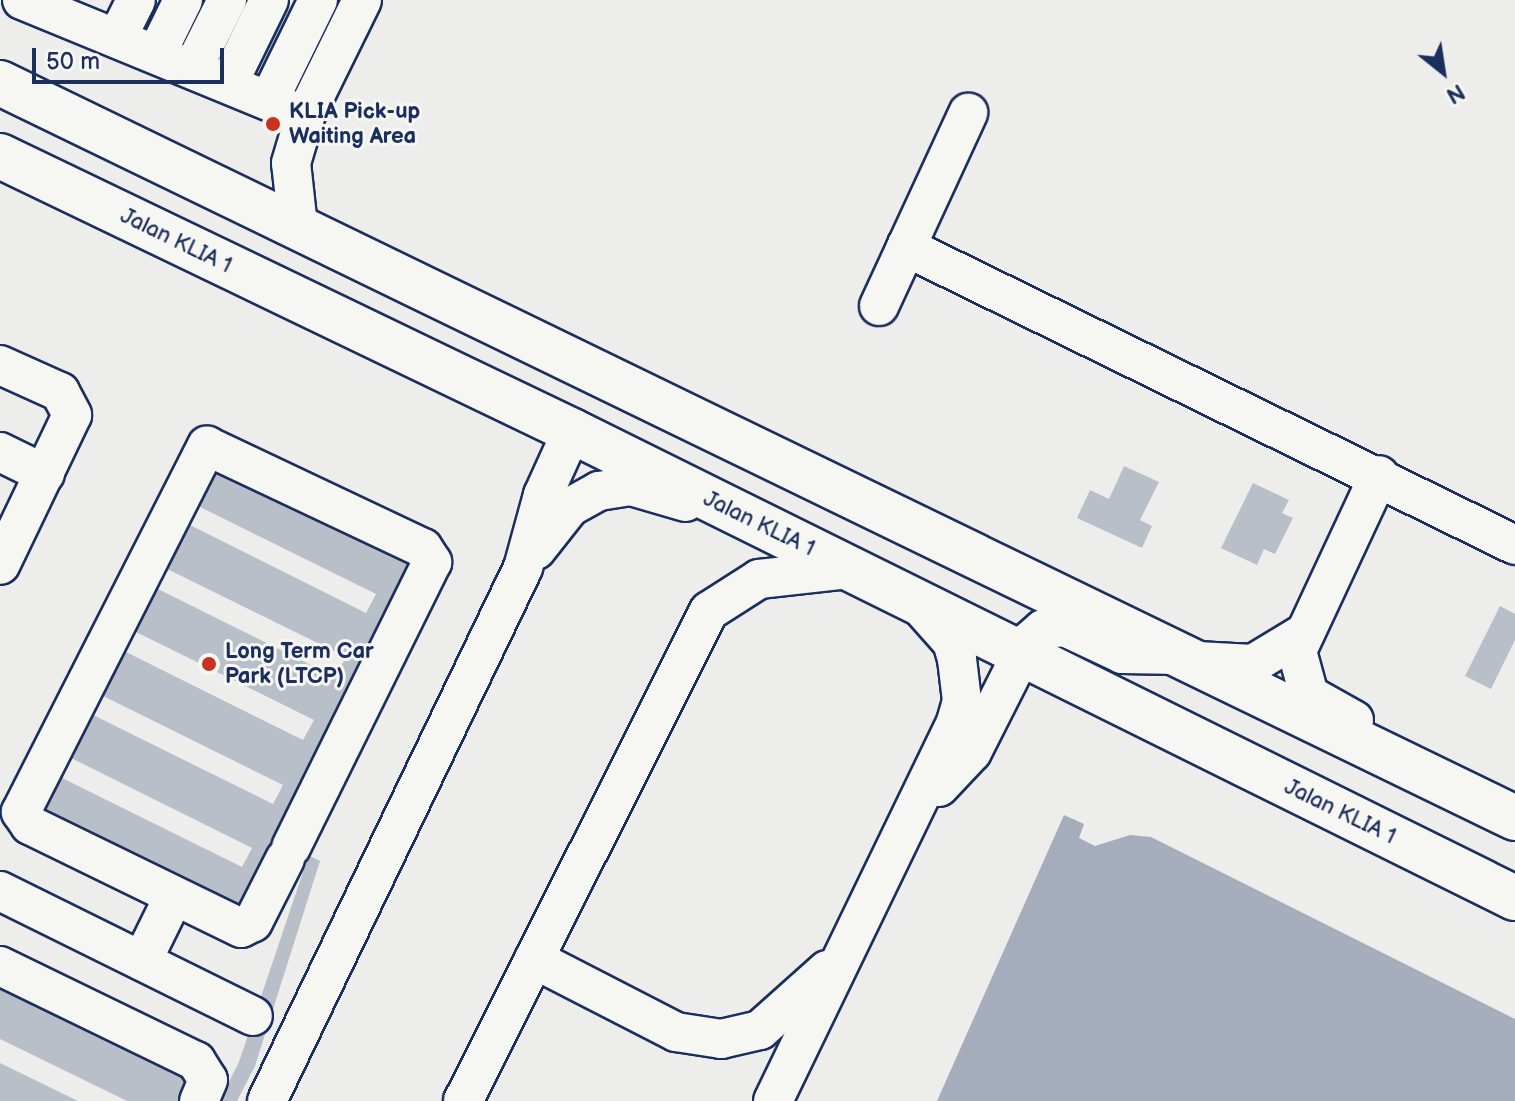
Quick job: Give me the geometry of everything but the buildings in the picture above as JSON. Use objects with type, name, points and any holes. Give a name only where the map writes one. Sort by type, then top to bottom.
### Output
[{"type":"main road","points":[[0,83],[1515,818]]},
{"type":"main road","name":"Jalan KLIA 1","points":[[0,156],[572,431],[1515,898]]},
{"type":"street","points":[[99,21],[136,0]]},
{"type":"street","points":[[157,53],[183,0]]},
{"type":"street","points":[[193,68],[227,0]]},
{"type":"street","points":[[229,82],[269,0]]},
{"type":"street","points":[[270,98],[318,0]]},
{"type":"street","points":[[298,226],[291,163],[305,116],[362,0]]},
{"type":"street","points":[[42,4],[99,21],[157,53],[270,98],[305,116]]},
{"type":"street","points":[[879,306],[968,113]]},
{"type":"street","points":[[0,140],[106,208]]},
{"type":"street","points":[[906,247],[1379,475],[1515,545]]},
{"type":"street","points":[[0,365],[60,392],[70,406],[70,424],[0,565]]},
{"type":"street","points":[[523,568],[543,495],[572,431]]},
{"type":"street","points":[[207,446],[423,548],[432,562],[288,853],[246,928],[174,896],[30,825],[21,806],[207,446]]},
{"type":"street","points":[[0,452],[45,474]]},
{"type":"street","points":[[1379,475],[1301,635],[1299,673],[1309,695],[1367,726],[1440,782]]},
{"type":"street","points":[[267,1101],[273,1026],[523,568],[570,507],[615,486],[754,521]]},
{"type":"street","points":[[463,1101],[709,611],[739,588],[774,575],[850,569]]},
{"type":"street","points":[[773,1101],[956,722],[962,678],[952,642],[915,601]]},
{"type":"street","points":[[913,815],[972,752],[1034,635],[1054,626],[1122,654],[1253,664],[1301,635]]},
{"type":"street","points":[[0,891],[273,1026]]},
{"type":"street","points":[[142,961],[174,896]]},
{"type":"street","points":[[534,959],[676,1032],[721,1039],[760,1030],[839,960]]},
{"type":"street","points":[[0,966],[196,1061],[208,1080],[199,1101]]},
{"type":"water","points":[[1064,815],[1084,824],[1079,838],[1095,846],[1130,835],[1151,837],[1515,1019],[1515,1101],[937,1101]]},
{"type":"place","name":"KLIA Pick-up Waiting Area","points":[[273,124]]},
{"type":"place","name":"Long Term Car Park (LTCP)","points":[[209,664]]}]
